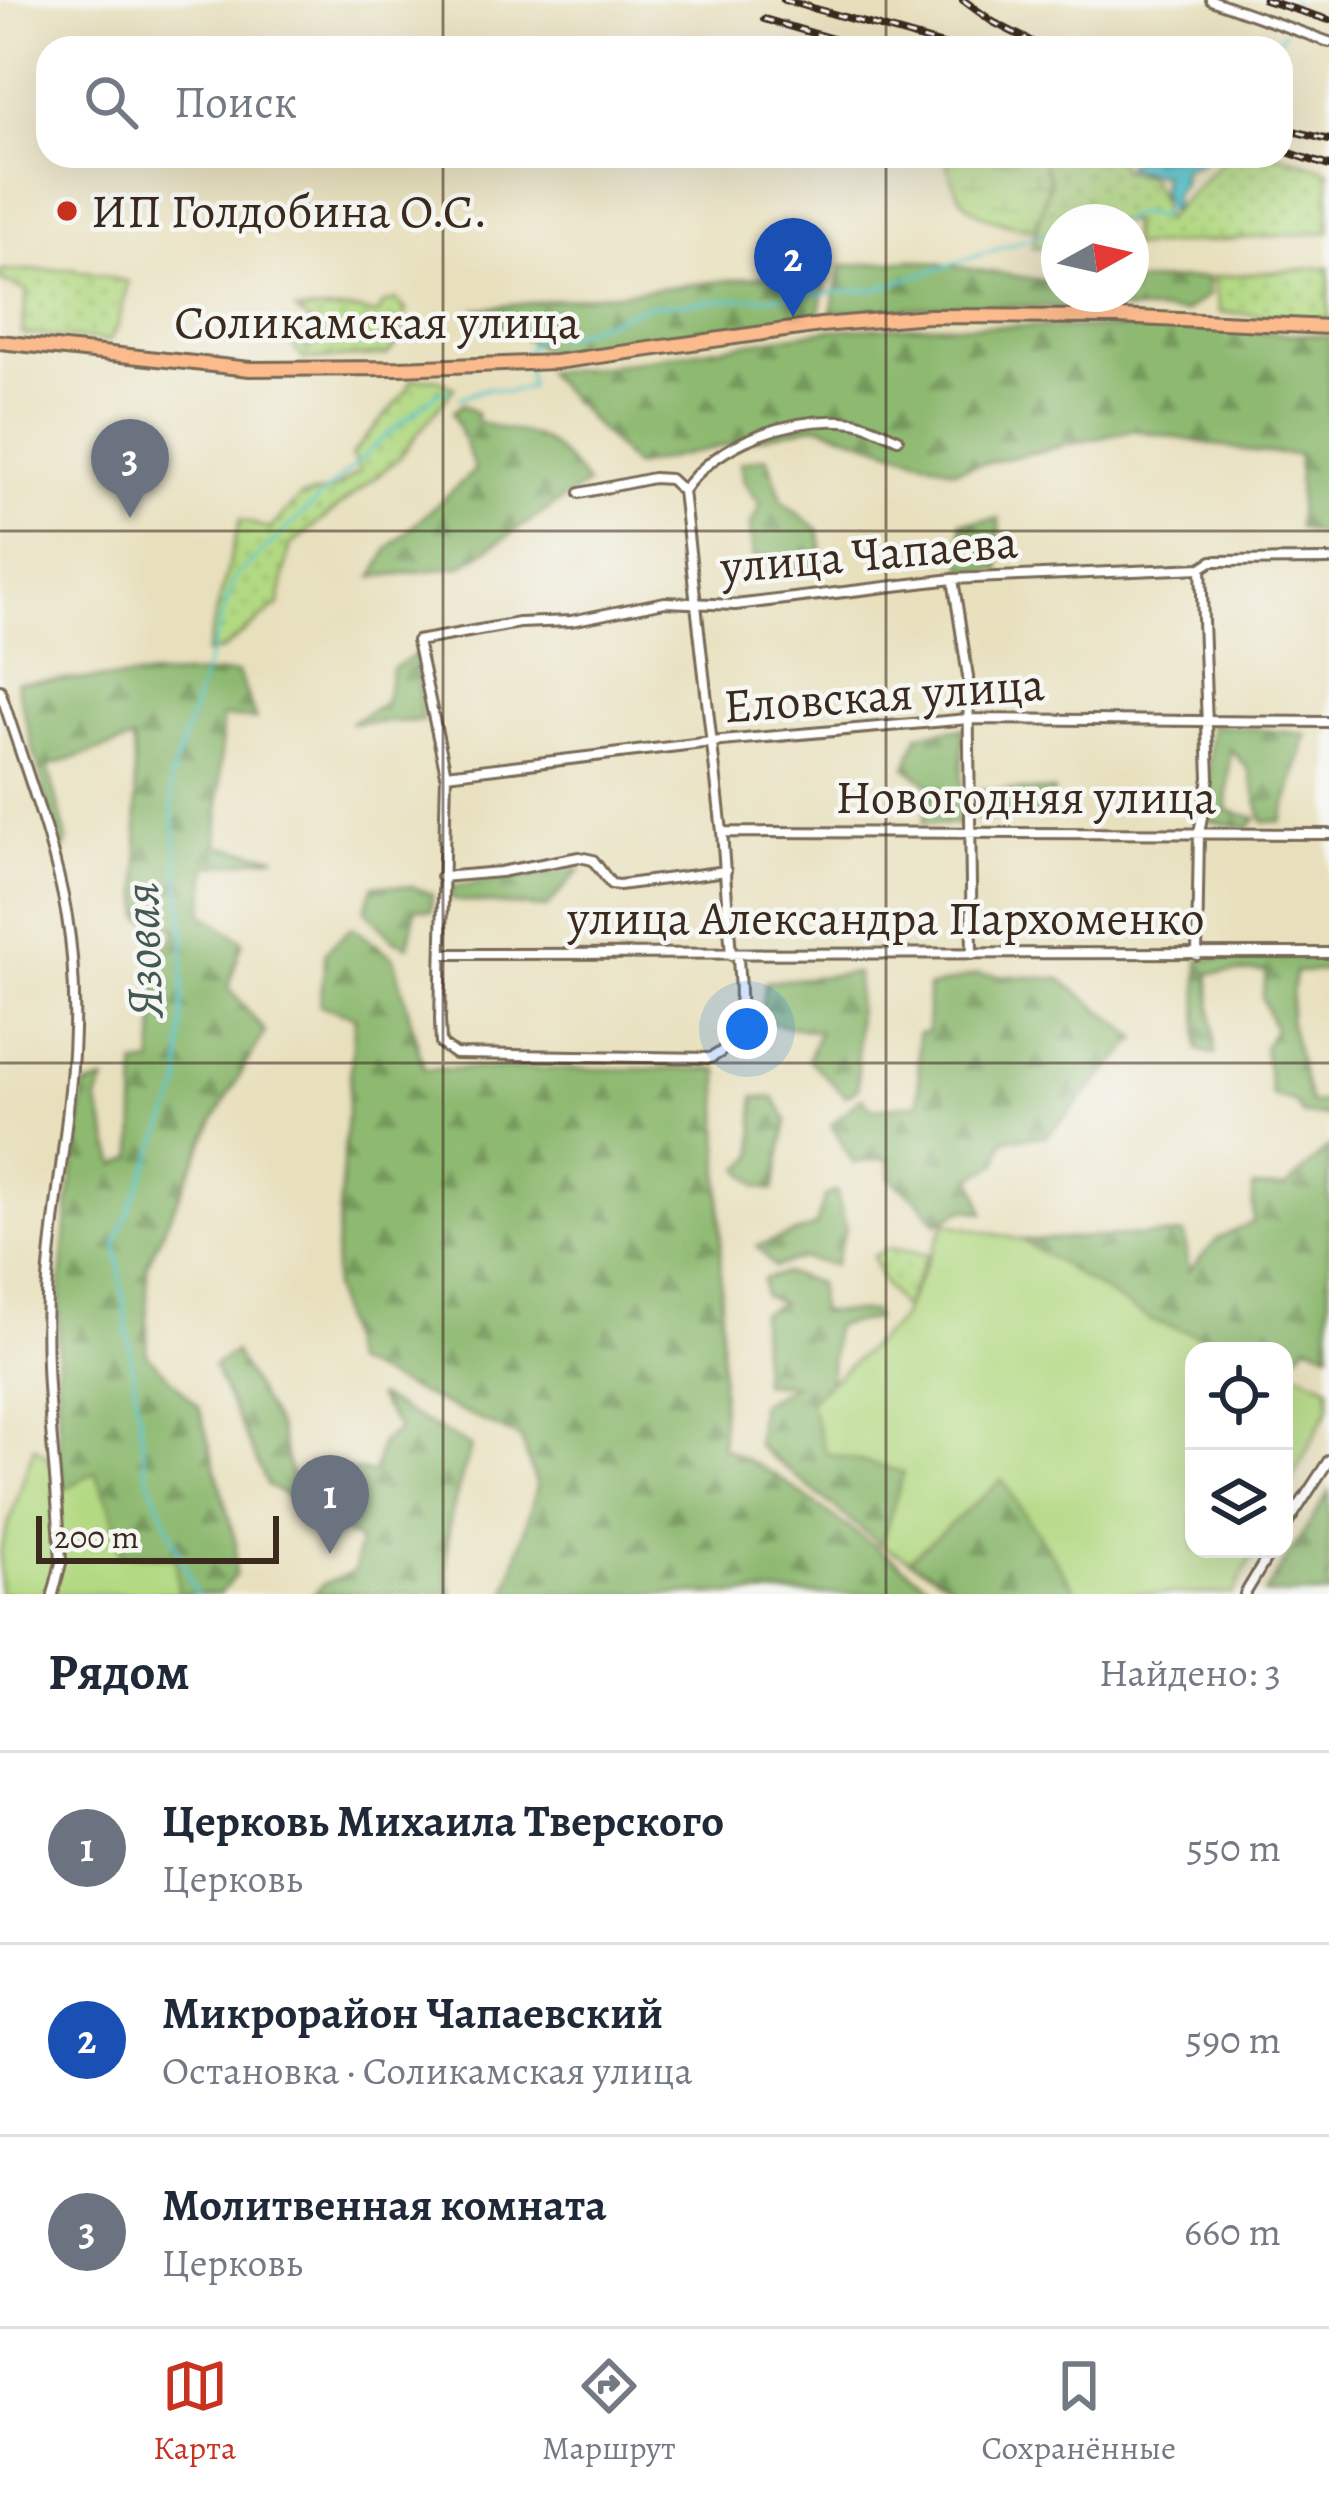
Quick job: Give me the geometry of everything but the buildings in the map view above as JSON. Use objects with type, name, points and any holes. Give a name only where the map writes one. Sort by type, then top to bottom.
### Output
[{"type":"main road","name":"Соликамская улица","points":[[0,342],[250,369],[556,362],[928,316],[1117,316],[1329,327]]},
{"type":"street","points":[[1210,0],[1329,41]]},
{"type":"street","points":[[1238,0],[1249,11]]},
{"type":"street","points":[[683,491],[697,472],[763,433],[811,422],[858,422],[898,439]]},
{"type":"street","points":[[446,774],[441,1044],[455,1054],[710,1058],[724,1052],[737,1032],[734,955],[683,491],[670,478],[653,478],[580,493]]},
{"type":"street","name":"улица Чапаева","points":[[446,774],[417,641],[518,623],[572,621],[665,602],[735,605],[952,579],[1201,568],[1212,561],[1329,560]]},
{"type":"street","points":[[1197,955],[1199,833],[1209,778],[1201,568]]},
{"type":"street","points":[[952,579],[968,676],[972,954]]},
{"type":"street","points":[[0,689],[67,918],[73,1004],[70,1120],[48,1279],[46,1336],[62,1562],[53,1594]]},
{"type":"street","name":"Еловская улица","points":[[446,774],[711,742],[968,719],[1329,722]]},
{"type":"street","name":"Новогодняя улица","points":[[722,832],[1329,834]]},
{"type":"street","points":[[441,878],[579,857],[593,860],[611,884],[619,885],[726,871]]},
{"type":"street","name":"улица Александра Пархоменко","points":[[443,954],[1329,953]]},
{"type":"street","points":[[1293,1515],[1329,1460]]},
{"type":"street","points":[[1245,1594],[1266,1558]]},
{"type":"green space","points":[[1293,159],[1329,170],[1329,232],[1149,246],[1149,204],[1044,204],[1050,180],[1045,168],[1120,168],[1149,176],[1160,197],[1164,220],[1215,168],[1293,168]]},
{"type":"green space","points":[[949,168],[1045,168],[1050,180],[1036,231],[975,211],[958,192]]},
{"type":"green space","points":[[1041,214],[1041,248],[1032,248]]},
{"type":"green space","points":[[915,260],[1041,280],[1041,307],[975,305],[831,312],[842,266]]},
{"type":"green space","points":[[1329,267],[1329,320],[1220,312],[1212,277]]},
{"type":"green space","points":[[71,269],[128,282],[118,326],[109,341],[22,334],[27,291],[0,280],[1,271]]},
{"type":"green space","points":[[828,269],[819,315],[586,350],[548,353],[477,309]]},
{"type":"green space","points":[[1207,277],[1209,295],[1185,312],[1149,311],[1149,282]]},
{"type":"green space","points":[[396,300],[406,310],[398,342],[387,355],[304,360],[282,339],[295,339],[308,350],[318,338],[314,325],[296,311],[378,314],[383,304]]},
{"type":"green space","points":[[937,325],[1329,336],[1329,538],[1298,528],[1299,455],[1254,452],[1135,430],[954,470],[817,425],[634,466],[545,372],[827,330]]},
{"type":"green space","points":[[435,378],[454,388],[398,459],[290,546],[279,605],[222,650],[206,654],[240,520],[270,529],[300,497],[334,490],[360,470],[351,455],[411,380]]},
{"type":"green space","points":[[463,404],[477,414],[476,420],[549,444],[587,484],[460,567],[373,577],[389,548],[475,470],[453,412]]},
{"type":"green space","points":[[767,457],[783,502],[818,529],[825,570],[775,577],[768,556],[753,557],[750,527],[760,505],[744,482],[740,463]]},
{"type":"green space","points":[[999,519],[1000,570],[963,570],[961,522]]},
{"type":"green space","points":[[416,654],[422,721],[350,723],[385,703],[392,669]]},
{"type":"green space","points":[[238,673],[256,719],[222,717],[218,846],[276,856],[207,867],[203,914],[243,941],[228,987],[265,1032],[214,1120],[147,1265],[147,1355],[199,1407],[236,1544],[235,1575],[220,1594],[178,1594],[175,1557],[121,1554],[110,1505],[64,1490],[58,1338],[65,1238],[85,1087],[105,1081],[97,1099],[116,1165],[134,1157],[136,1065],[153,1063],[158,957],[178,929],[141,918],[133,740],[48,766],[67,840],[62,858],[16,682]]},
{"type":"green space","points":[[1211,725],[1307,734],[1282,821],[1263,822],[1249,770],[1230,749],[1227,810],[1257,818],[1248,828],[1206,820]]},
{"type":"green space","points":[[963,728],[960,825],[923,824],[931,786],[906,767],[919,734]]},
{"type":"green space","points":[[976,790],[1054,791],[1052,818],[977,819]]},
{"type":"green space","points":[[580,870],[546,908],[452,900],[451,887]]},
{"type":"green space","points":[[374,885],[413,887],[432,894],[431,911],[416,908],[408,946],[393,939],[365,910]]},
{"type":"green space","points":[[352,927],[394,958],[424,1069],[719,1069],[722,1447],[775,1475],[941,1594],[506,1594],[537,1487],[521,1438],[351,1363],[333,1288],[355,1017],[320,1005],[326,951]]},
{"type":"green space","points":[[1329,957],[1329,971],[1295,972],[1289,1019],[1310,1103],[1329,1102],[1329,1116],[1303,1115],[1295,1102],[1272,1096],[1264,1047],[1274,1029],[1262,997],[1267,971],[1209,973],[1215,1055],[1198,1050],[1199,959]]},
{"type":"green space","points":[[857,973],[858,1088],[846,1096],[808,1059],[819,1032],[768,1023],[761,1009],[766,982]]},
{"type":"green space","points":[[978,974],[1060,979],[1138,1038],[1047,1136],[1004,1139],[997,1164],[973,1177],[984,1213],[965,1209],[937,1224],[919,1201],[891,1179],[889,1158],[853,1163],[831,1125],[862,1097],[872,1109],[919,1103],[918,1033],[928,1032],[928,988]]},
{"type":"green space","points":[[754,1097],[774,1098],[787,1120],[774,1190],[758,1187],[741,1169],[755,1155]]},
{"type":"green space","points":[[1329,1147],[1329,1352],[1308,1343],[1293,1359],[1293,1342],[1221,1342],[1152,1321],[1021,1240],[1184,1234],[1189,1271],[1218,1239],[1253,1222],[1253,1187],[1285,1188]]},
{"type":"green space","points":[[836,1191],[846,1228],[834,1265],[802,1258],[774,1267],[757,1246],[816,1226],[825,1196]]},
{"type":"green space","points":[[945,1223],[1021,1240],[1152,1321],[1221,1342],[1185,1342],[1185,1558],[1251,1558],[1233,1594],[1078,1594],[1002,1480],[909,1560],[881,1545],[904,1472],[826,1453],[809,1401],[900,1320]]},
{"type":"green space","points":[[889,1248],[927,1255],[903,1309],[882,1281],[873,1256]]},
{"type":"green space","points":[[784,1273],[818,1283],[819,1312],[872,1312],[875,1319],[834,1326],[830,1381],[809,1401],[826,1453],[904,1471],[881,1545],[757,1445],[759,1404],[794,1385],[762,1383],[760,1314],[781,1303],[764,1296],[763,1279]]},
{"type":"green space","points":[[234,1352],[278,1428],[299,1502],[268,1486],[213,1366]]},
{"type":"green space","points":[[1293,1370],[1329,1386],[1329,1407],[1293,1477]]},
{"type":"green space","points":[[376,1396],[471,1447],[447,1538],[452,1594],[314,1594],[323,1584],[354,1572],[359,1541],[316,1512],[333,1468],[374,1473],[381,1442],[399,1430]]},
{"type":"green space","points":[[34,1447],[46,1455],[64,1490],[95,1472],[110,1505],[121,1554],[176,1557],[178,1594],[0,1594],[0,1550]]},
{"type":"green space","points":[[1002,1479],[1078,1594],[967,1594],[909,1560]]},
{"type":"green space","points":[[1329,1492],[1329,1594],[1265,1594],[1288,1558],[1293,1558],[1293,1549]]},
{"type":"water","points":[[1127,168],[1183,168],[1182,183],[1173,196],[1175,206],[1169,210],[1161,192],[1163,175]]},
{"type":"waterway","name":"Язовая","points":[[1281,36],[1283,32]]},
{"type":"waterway","name":"Язовая","points":[[1149,215],[1158,217],[1168,204]]},
{"type":"waterway","name":"Язовая","points":[[526,358],[526,351],[543,331],[559,338],[647,306],[876,289],[1041,235]]},
{"type":"waterway","name":"Язовая","points":[[460,398],[488,388],[507,392],[530,387],[527,368]]},
{"type":"waterway","name":"Язовая","points":[[196,1594],[146,1471],[116,1242],[181,1087],[184,929],[170,781],[234,579],[382,439],[439,392],[450,391]]},
{"type":"railway","points":[[784,0],[912,36]]},
{"type":"railway","points":[[963,0],[1020,36]]},
{"type":"railway","points":[[1265,0],[1329,20]]},
{"type":"railway","points":[[764,19],[823,36]]},
{"type":"railway","points":[[1293,131],[1329,140]]},
{"type":"railway","points":[[1293,154],[1329,166]]},
{"type":"place","name":"ИП Голдобина О.С.","points":[[67,211]]},
{"type":"place","name":"Микрорайон Чапаевский","points":[[793,317]]},
{"type":"place","name":"Молитвенная комната","points":[[130,518]]},
{"type":"place","name":"Церковь Михаила Тверского","points":[[330,1554]]}]
